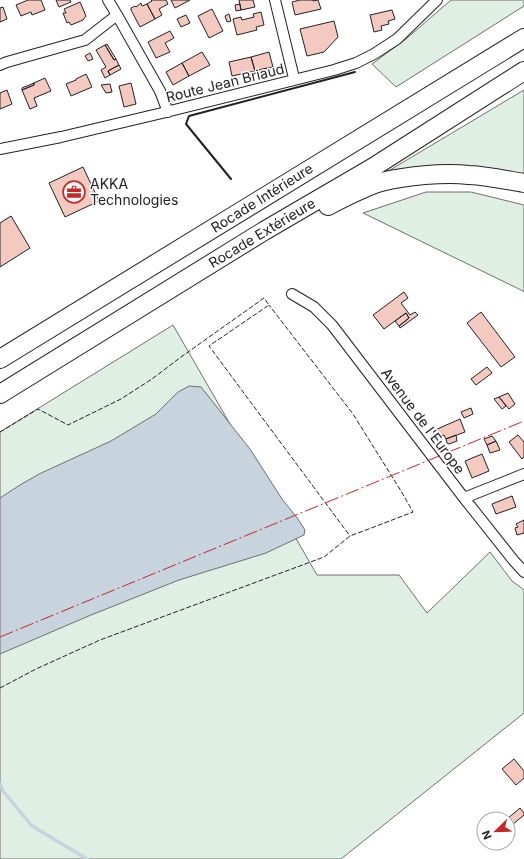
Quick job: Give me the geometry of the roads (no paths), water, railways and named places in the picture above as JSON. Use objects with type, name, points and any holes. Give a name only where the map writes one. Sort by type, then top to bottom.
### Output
[{"type":"highway","name":"Rocade Intérieure","points":[[0,360],[524,38]]},
{"type":"highway","name":"Rocade Extérieure","points":[[0,394],[264,231],[372,168],[524,72]]},
{"type":"highway","points":[[264,231],[283,232],[354,193],[380,183],[402,178],[447,174],[468,174],[524,183]]},
{"type":"street","points":[[275,0],[294,80]]},
{"type":"street","name":"Route Jean Briaud","points":[[0,149],[61,137],[168,112],[334,70],[356,63],[374,54],[397,39],[437,0]]},
{"type":"street","points":[[111,1],[117,15],[160,91],[168,112]]},
{"type":"street","points":[[0,65],[85,40],[117,15]]},
{"type":"street","name":"Avenue de l'Europe","points":[[292,294],[314,307],[332,325],[464,498],[524,572]]},
{"type":"street","points":[[464,498],[524,474]]},
{"type":"waterway","points":[[0,784],[3,791],[32,826],[87,859]]},
{"type":"place","name":"AKKA Technologies","points":[[74,192]]}]
